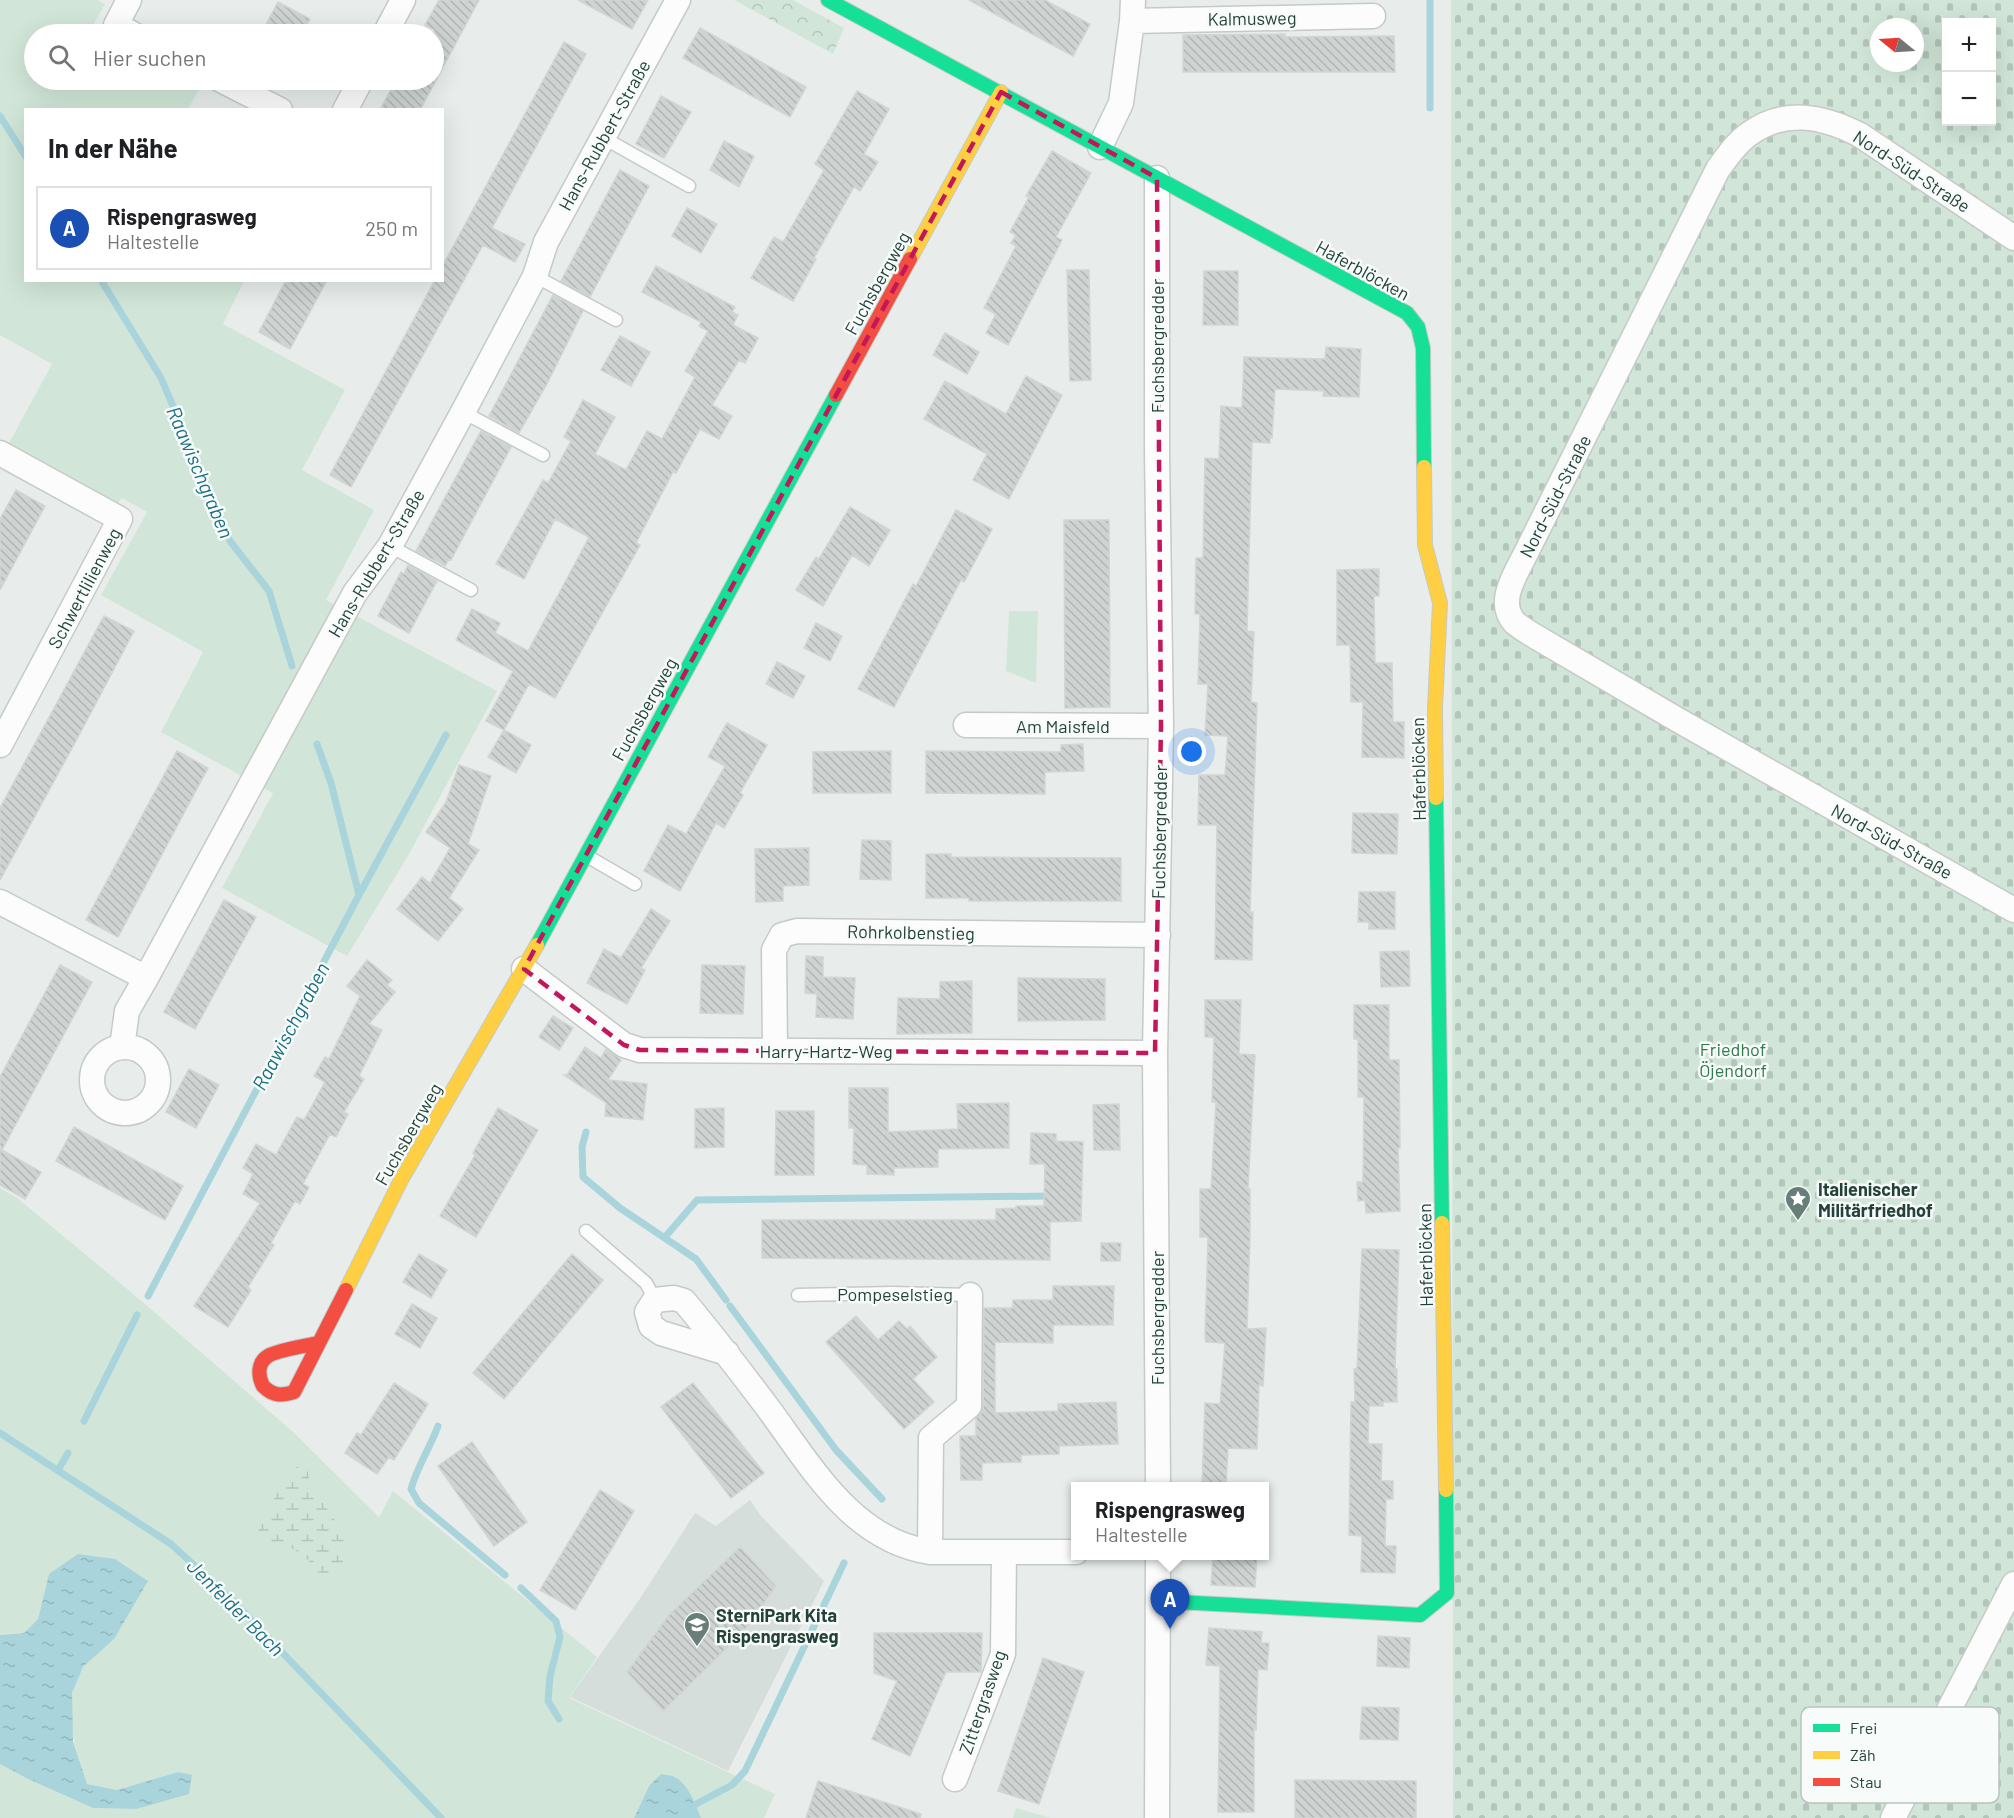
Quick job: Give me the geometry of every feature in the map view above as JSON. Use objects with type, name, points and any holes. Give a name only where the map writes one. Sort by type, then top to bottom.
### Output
[{"type":"street","points":[[117,24],[129,0]]},
{"type":"street","points":[[390,24],[403,0]]},
{"type":"street","name":"Hans-Rubbert-Straße","points":[[122,1047],[127,1011],[355,593],[390,546],[535,276],[546,242],[678,0]]},
{"type":"street","name":"Haferblöcken","points":[[828,0],[1407,314],[1418,327],[1424,348],[1425,545],[1440,603],[1435,708],[1447,1593],[1420,1615],[1158,1601]]},
{"type":"street","points":[[1100,147],[1122,104],[1132,10]]},
{"type":"street","name":"Kalmusweg","points":[[1132,10],[1373,16]]},
{"type":"street","points":[[241,90],[276,108]]},
{"type":"street","points":[[346,108],[356,90]]},
{"type":"street","name":"Fuchsbergweg","points":[[319,1343],[268,1355],[259,1369],[262,1386],[272,1395],[279,1396],[294,1392],[319,1343],[401,1180],[524,969],[1001,92]]},
{"type":"street","name":"Nord-Süd-Straße","points":[[2014,238],[1860,135],[1838,124],[1803,117],[1783,119],[1747,135],[1718,169],[1518,568],[1507,597],[1509,614],[1515,623],[1531,634],[2014,910]]},
{"type":"street","name":"Fuchsbergredder","points":[[1157,178],[1157,453],[1161,726],[1155,1053],[1158,1482]]},
{"type":"street","name":"Schwertlilienweg","points":[[0,453],[120,519],[0,746]]},
{"type":"street","name":"Am Maisfeld","points":[[966,726],[1161,726]]},
{"type":"street","points":[[0,902],[146,978]]},
{"type":"street","name":"Rohrkolbenstieg","points":[[775,1051],[774,950],[782,935],[797,931],[1158,935]]},
{"type":"street","name":"Harry-Hartz-Weg","points":[[524,969],[624,1045],[640,1050],[1155,1053]]},
{"type":"street","name":"Pompeselstieg","points":[[930,1552],[931,1438],[969,1406],[970,1295]]},
{"type":"street","points":[[727,1353],[661,1333],[651,1326],[647,1312],[655,1300],[674,1298],[684,1301],[727,1353],[836,1499],[857,1518],[894,1542],[911,1549],[930,1552],[1071,1552]]},
{"type":"street","name":"Zittergrasweg","points":[[955,1779],[1003,1654],[1004,1552]]},
{"type":"street","points":[[1157,1818],[1158,1560]]},
{"type":"street","points":[[1950,1707],[2014,1584]]},
{"type":"street","points":[[1893,1818],[1901,1803]]},
{"type":"lane","points":[[602,137],[688,186]]},
{"type":"lane","points":[[535,276],[616,320]]},
{"type":"lane","points":[[463,412],[543,455]]},
{"type":"lane","points":[[390,546],[471,590]]},
{"type":"lane","points":[[586,855],[635,884]]},
{"type":"lane","points":[[586,1231],[646,1283],[655,1300]]},
{"type":"lane","name":"Pompeselstieg","points":[[798,1294],[970,1295]]},
{"type":"highlighted area","points":[[1001,92],[1157,178],[1161,726],[1155,1053],[640,1050],[624,1045],[524,969]]},
{"type":"shaded area","name":"SterniPark Kita Rispengrasweg","points":[[750,1500],[761,1516],[824,1581],[728,1771],[570,1697],[639,1600],[695,1513],[716,1526]]},
{"type":"green space","points":[[0,0],[97,0],[105,4],[94,24],[24,24],[24,90],[199,90],[189,108],[24,108],[24,282],[244,282],[223,324],[345,390],[302,470],[374,510],[326,600],[497,691],[408,856],[347,956],[222,888],[273,793],[161,732],[203,652],[101,595],[147,512],[122,498],[118,503],[9,443],[52,364],[0,335]]},
{"type":"green space","points":[[734,0],[793,0],[844,28],[833,54]]},
{"type":"green space","name":"Friedhof Öjendorf","points":[[1451,0],[2014,0],[2014,1818],[1453,1818]]},
{"type":"green space","points":[[1009,611],[1038,611],[1036,683],[1006,671]]},
{"type":"green space","points":[[0,1188],[16,1197],[131,1292],[291,1430],[379,1517],[393,1491],[597,1657],[569,1698],[775,1794],[764,1818],[701,1818],[690,1796],[675,1776],[649,1786],[634,1818],[0,1818],[0,1764],[93,1808],[136,1809],[192,1776],[178,1772],[117,1790],[87,1784],[74,1741],[72,1696],[83,1668],[93,1656],[114,1639],[49,1574],[38,1619],[24,1633],[0,1635]]},
{"type":"green space","points":[[299,1466],[308,1469],[309,1482],[344,1534],[344,1558],[339,1575],[330,1576],[319,1573],[300,1553],[287,1547],[264,1543],[257,1533],[288,1471]]},
{"type":"green space","points":[[1016,1808],[1051,1818],[1013,1818]]},
{"type":"water","points":[[78,1554],[115,1559],[148,1581],[114,1639],[83,1667],[72,1693],[73,1741],[87,1784],[117,1790],[178,1772],[192,1775],[189,1794],[136,1809],[93,1808],[0,1764],[0,1635],[24,1633],[38,1619],[49,1574]]},
{"type":"water","points":[[661,1774],[674,1776],[680,1780],[691,1795],[701,1818],[634,1818],[649,1786]]},
{"type":"building","points":[[439,0],[479,0],[444,65],[444,24],[426,24]]},
{"type":"building","points":[[578,0],[648,0],[632,29]]},
{"type":"building","points":[[969,0],[1045,0],[1090,24],[1073,56]]},
{"type":"building","points":[[278,2],[310,19],[307,24],[266,24]]},
{"type":"building","points":[[700,28],[806,87],[790,117],[683,58]]},
{"type":"building","points":[[1285,34],[1285,37],[1394,36],[1395,72],[1183,72],[1183,35]]},
{"type":"building","points":[[564,42],[586,54],[492,228],[525,244],[515,262],[483,245],[351,487],[330,475],[434,282],[444,282],[444,263]]},
{"type":"building","points":[[391,90],[431,90],[421,108],[381,108]]},
{"type":"building","points":[[857,91],[889,109],[864,154],[878,162],[860,191],[854,187],[793,301],[751,278],[774,237],[783,242],[824,170],[815,164]]},
{"type":"building","points":[[661,96],[691,112],[664,158],[636,144]]},
{"type":"building","points":[[724,141],[754,156],[739,187],[710,170]]},
{"type":"building","points":[[1052,151],[1091,173],[1056,237],[1062,240],[1008,345],[986,333],[996,314],[984,308],[1016,246],[1011,243],[1016,235],[1010,232],[1029,197],[1026,196]]},
{"type":"building","points":[[620,170],[649,186],[590,297],[561,281]]},
{"type":"building","points":[[687,208],[717,224],[701,253],[672,236]]},
{"type":"building","points":[[656,266],[735,307],[732,312],[738,315],[733,325],[758,338],[745,363],[739,360],[712,405],[732,416],[719,439],[700,429],[676,473],[673,472],[636,543],[640,545],[555,698],[529,684],[504,730],[486,721],[513,671],[456,640],[472,609],[500,623],[495,633],[528,651],[586,543],[589,537],[555,519],[524,579],[496,564],[543,480],[548,483],[571,441],[564,437],[583,400],[615,417],[595,454],[626,470],[647,431],[662,439],[695,377],[685,371],[708,331],[699,326],[701,322],[642,292]]},
{"type":"building","points":[[1067,270],[1089,270],[1091,380],[1070,381]]},
{"type":"building","points":[[1204,271],[1238,271],[1238,325],[1203,325]]},
{"type":"building","points":[[285,282],[326,282],[290,349],[259,332]]},
{"type":"building","points":[[553,295],[583,311],[548,382],[519,433],[489,416]]},
{"type":"building","points":[[945,333],[979,352],[967,374],[933,355]]},
{"type":"building","points":[[620,336],[650,352],[631,386],[601,370]]},
{"type":"building","points":[[1326,347],[1361,349],[1359,397],[1323,396],[1324,391],[1275,389],[1270,443],[1252,442],[1247,631],[1254,632],[1251,702],[1257,703],[1250,912],[1253,912],[1252,960],[1215,959],[1217,825],[1198,825],[1199,775],[1225,775],[1228,736],[1205,735],[1208,684],[1198,684],[1200,614],[1195,614],[1196,558],[1203,558],[1205,458],[1219,459],[1221,406],[1242,408],[1244,357],[1325,359]]},
{"type":"building","points":[[1026,376],[1062,395],[1009,499],[973,480],[987,454],[924,419],[945,381],[1006,414]]},
{"type":"building","points":[[481,431],[511,447],[451,560],[449,559],[445,566],[416,551]]},
{"type":"building","points":[[16,490],[45,506],[0,590],[0,519]]},
{"type":"building","points":[[850,507],[890,530],[869,566],[852,555],[823,606],[796,590],[816,557],[819,559]]},
{"type":"building","points":[[956,510],[992,529],[964,582],[961,580],[894,707],[858,689],[913,584],[916,586]]},
{"type":"building","points":[[1064,520],[1109,520],[1110,707],[1065,708]]},
{"type":"building","points":[[408,565],[437,581],[409,633],[378,616],[401,572],[404,574]]},
{"type":"building","points":[[1379,569],[1379,596],[1374,596],[1375,663],[1392,663],[1393,722],[1404,722],[1404,758],[1362,757],[1363,702],[1351,702],[1350,645],[1337,645],[1337,570]]},
{"type":"building","points":[[104,616],[134,631],[0,880],[0,808]]},
{"type":"building","points":[[816,623],[842,636],[830,661],[804,648]]},
{"type":"building","points":[[777,662],[805,676],[793,698],[766,684]]},
{"type":"building","points":[[727,723],[767,745],[740,793],[743,795],[724,828],[716,823],[680,891],[644,871],[668,825],[686,834],[725,766],[708,757]]},
{"type":"building","points":[[504,730],[531,745],[516,773],[488,757]]},
{"type":"building","points":[[1083,744],[1084,771],[1045,772],[1045,794],[926,793],[926,751],[1061,752],[1061,745]]},
{"type":"building","points":[[177,751],[208,768],[118,937],[86,920]]},
{"type":"building","points":[[891,751],[891,793],[813,793],[813,752]]},
{"type":"building","points":[[459,765],[491,776],[468,844],[479,850],[449,898],[463,909],[438,941],[397,909],[422,877],[430,883],[450,848],[426,832],[446,802]]},
{"type":"building","points":[[1353,813],[1398,814],[1397,854],[1352,853]]},
{"type":"building","points":[[862,840],[891,841],[891,880],[860,879]]},
{"type":"building","points":[[809,848],[809,885],[783,886],[783,901],[756,902],[755,849]]},
{"type":"building","points":[[926,854],[951,854],[951,857],[1121,858],[1121,901],[969,901],[969,898],[926,898]]},
{"type":"building","points":[[1359,892],[1395,892],[1395,929],[1369,929],[1369,922],[1358,922]]},
{"type":"building","points":[[224,900],[256,917],[195,1029],[164,1012]]},
{"type":"building","points":[[651,909],[670,921],[641,968],[645,970],[627,1004],[587,983],[604,949],[621,958]]},
{"type":"building","points":[[1409,951],[1410,986],[1381,987],[1380,952]]},
{"type":"building","points":[[806,956],[823,957],[823,977],[855,978],[853,1019],[816,1017],[817,994],[805,993]]},
{"type":"building","points":[[367,960],[392,980],[387,985],[395,992],[369,1024],[382,1030],[359,1076],[364,1079],[344,1112],[348,1114],[336,1137],[330,1134],[303,1184],[309,1187],[300,1204],[295,1201],[271,1243],[274,1245],[248,1287],[251,1290],[228,1327],[194,1306],[260,1203],[243,1194],[253,1174],[243,1168],[256,1144],[276,1155],[297,1117],[304,1120],[325,1082],[314,1076],[325,1057],[329,1059],[360,996],[347,986]]},
{"type":"building","points":[[60,965],[92,982],[2,1150],[41,1172],[25,1199],[0,1185],[0,1077]]},
{"type":"building","points":[[702,965],[745,966],[743,1014],[700,1013]]},
{"type":"building","points":[[1018,978],[1105,979],[1105,1020],[1018,1021]]},
{"type":"building","points":[[972,981],[972,1033],[897,1034],[898,998],[940,999],[940,982]]},
{"type":"building","points":[[1205,1000],[1241,1000],[1239,1054],[1255,1055],[1248,1189],[1250,1189],[1250,1237],[1247,1329],[1266,1328],[1263,1386],[1259,1385],[1257,1449],[1228,1448],[1226,1482],[1202,1482],[1205,1403],[1220,1404],[1225,1343],[1206,1342],[1205,1337],[1208,1237],[1200,1237],[1200,1189],[1211,1189],[1216,1102],[1212,1102],[1214,1037],[1205,1037]]},
{"type":"building","points":[[1354,1005],[1389,1005],[1389,1060],[1399,1060],[1400,1211],[1366,1213],[1365,1200],[1358,1201],[1357,1182],[1363,1182],[1364,1097],[1358,1097],[1358,1039],[1354,1039]]},
{"type":"building","points":[[553,1016],[573,1028],[559,1050],[539,1037]]},
{"type":"building","points":[[585,1047],[601,1058],[606,1049],[621,1060],[608,1080],[647,1084],[643,1120],[605,1116],[606,1103],[564,1075],[567,1075]]},
{"type":"building","points":[[189,1069],[219,1085],[196,1128],[166,1112]]},
{"type":"building","points":[[849,1088],[888,1088],[888,1132],[958,1129],[957,1104],[1009,1103],[1009,1148],[938,1149],[938,1167],[894,1168],[894,1175],[867,1174],[867,1165],[853,1164],[854,1128],[849,1128]]},
{"type":"building","points":[[1119,1104],[1120,1150],[1094,1150],[1093,1105]]},
{"type":"building","points":[[498,1108],[538,1130],[476,1237],[440,1216],[475,1155],[473,1153]]},
{"type":"building","points":[[724,1108],[724,1147],[695,1148],[695,1109]]},
{"type":"building","points":[[776,1111],[814,1111],[814,1175],[775,1175]]},
{"type":"building","points":[[74,1127],[183,1186],[165,1220],[56,1161]]},
{"type":"building","points":[[1031,1133],[1056,1134],[1056,1141],[1083,1142],[1081,1221],[1050,1222],[1050,1260],[762,1258],[762,1220],[996,1220],[996,1209],[1044,1206],[1045,1164],[1030,1164]]},
{"type":"building","points":[[1101,1243],[1121,1243],[1120,1261],[1101,1261]]},
{"type":"building","points":[[1362,1249],[1399,1250],[1395,1369],[1397,1369],[1397,1402],[1383,1402],[1383,1406],[1369,1406],[1368,1444],[1382,1444],[1381,1481],[1393,1481],[1393,1499],[1386,1499],[1385,1546],[1396,1546],[1395,1573],[1361,1572],[1362,1536],[1349,1535],[1351,1402],[1355,1402],[1354,1369],[1357,1369]]},
{"type":"building","points":[[419,1254],[447,1270],[431,1298],[403,1282]]},
{"type":"building","points":[[572,1254],[603,1280],[504,1399],[473,1373]]},
{"type":"building","points":[[1053,1286],[1114,1286],[1113,1325],[1053,1325],[1053,1343],[995,1342],[995,1413],[1058,1411],[1058,1404],[1116,1402],[1118,1444],[1059,1446],[1059,1454],[1021,1455],[1021,1462],[982,1463],[982,1480],[961,1480],[960,1436],[976,1436],[976,1418],[982,1412],[983,1407],[984,1308],[1013,1308],[1013,1300],[1053,1300]]},
{"type":"building","points":[[412,1304],[437,1318],[420,1348],[395,1334]]},
{"type":"building","points":[[856,1316],[878,1340],[899,1321],[907,1329],[910,1326],[937,1357],[913,1379],[934,1402],[904,1429],[826,1342]]},
{"type":"building","points":[[394,1383],[428,1404],[394,1460],[389,1457],[377,1474],[345,1453],[357,1433],[361,1435]]},
{"type":"building","points":[[693,1383],[764,1473],[731,1498],[661,1407]]},
{"type":"building","points":[[472,1442],[527,1522],[494,1546],[438,1466]]},
{"type":"building","points":[[600,1490],[634,1511],[575,1610],[540,1590]]},
{"type":"building","points":[[740,1547],[776,1586],[744,1631],[663,1711],[627,1672],[669,1615]]},
{"type":"building","points":[[1213,1560],[1257,1560],[1255,1587],[1211,1585]]},
{"type":"building","points":[[1209,1628],[1262,1632],[1261,1643],[1269,1643],[1267,1670],[1258,1669],[1256,1730],[1254,1730],[1254,1812],[1218,1812],[1220,1666],[1206,1665]]},
{"type":"building","points":[[874,1633],[982,1633],[981,1672],[946,1672],[910,1756],[872,1739],[897,1681],[874,1673]]},
{"type":"building","points":[[1378,1636],[1410,1638],[1409,1668],[1377,1666]]},
{"type":"building","points":[[1043,1658],[1084,1672],[1039,1804],[998,1791]]},
{"type":"building","points":[[1362,1707],[1399,1708],[1398,1740],[1360,1739]]},
{"type":"building","points":[[1295,1780],[1416,1781],[1416,1818],[1295,1818]]},
{"type":"building","points":[[818,1781],[921,1814],[920,1818],[806,1818]]},
{"type":"waterway","points":[[1430,0],[1430,108]]},
{"type":"waterway","name":"Raawischgraben","points":[[0,116],[24,154]]},
{"type":"waterway","name":"Raawischgraben","points":[[102,282],[161,378],[230,541],[269,591],[292,666]]},
{"type":"waterway","points":[[359,895],[446,735]]},
{"type":"waterway","name":"Raawischgraben","points":[[148,1296],[359,895],[331,783],[317,744]]},
{"type":"waterway","points":[[586,1132],[582,1147],[583,1177],[620,1208],[696,1259],[726,1300]]},
{"type":"waterway","points":[[665,1237],[697,1200],[1051,1196]]},
{"type":"waterway","points":[[730,1306],[836,1450],[882,1499]]},
{"type":"waterway","name":"Raawischgraben","points":[[84,1421],[137,1315]]},
{"type":"waterway","points":[[438,1426],[411,1489],[419,1503],[505,1575]]},
{"type":"waterway","name":"Jenfelder Bach","points":[[0,1433],[171,1544],[232,1600],[441,1818]]},
{"type":"waterway","name":"Raawischgraben","points":[[58,1470],[68,1453]]},
{"type":"waterway","points":[[696,1804],[732,1785],[745,1771],[844,1563]]},
{"type":"waterway","points":[[521,1588],[556,1621],[560,1637],[550,1676],[548,1701],[559,1719]]},
{"type":"traffic: fast","points":[[828,0],[1407,313],[1418,327],[1423,348],[1424,467]]},
{"type":"traffic: fast","points":[[537,945],[836,395]]},
{"type":"traffic: fast","points":[[1436,798],[1442,1223]]},
{"type":"traffic: fast","points":[[1158,1601],[1420,1615],[1447,1593],[1446,1490]]},
{"type":"traffic: slow","points":[[910,259],[1001,92]]},
{"type":"traffic: slow","points":[[1424,467],[1425,545],[1440,603],[1435,708],[1436,798]]},
{"type":"traffic: slow","points":[[346,1290],[401,1180],[537,945]]},
{"type":"traffic: slow","points":[[1442,1223],[1446,1490]]},
{"type":"traffic: jam","points":[[836,395],[910,259]]},
{"type":"traffic: jam","points":[[319,1343],[314,1344],[308,1345],[285,1350],[264,1359],[259,1370],[263,1386],[277,1394],[294,1392],[346,1290]]},
{"type":"place","name":"Italienischer Militärfriedhof","points":[[1798,1222]]},
{"type":"place","name":"Rispengrasweg","points":[[1170,1629]]},
{"type":"place","name":"SterniPark Kita Rispengrasweg","points":[[697,1648]]}]
